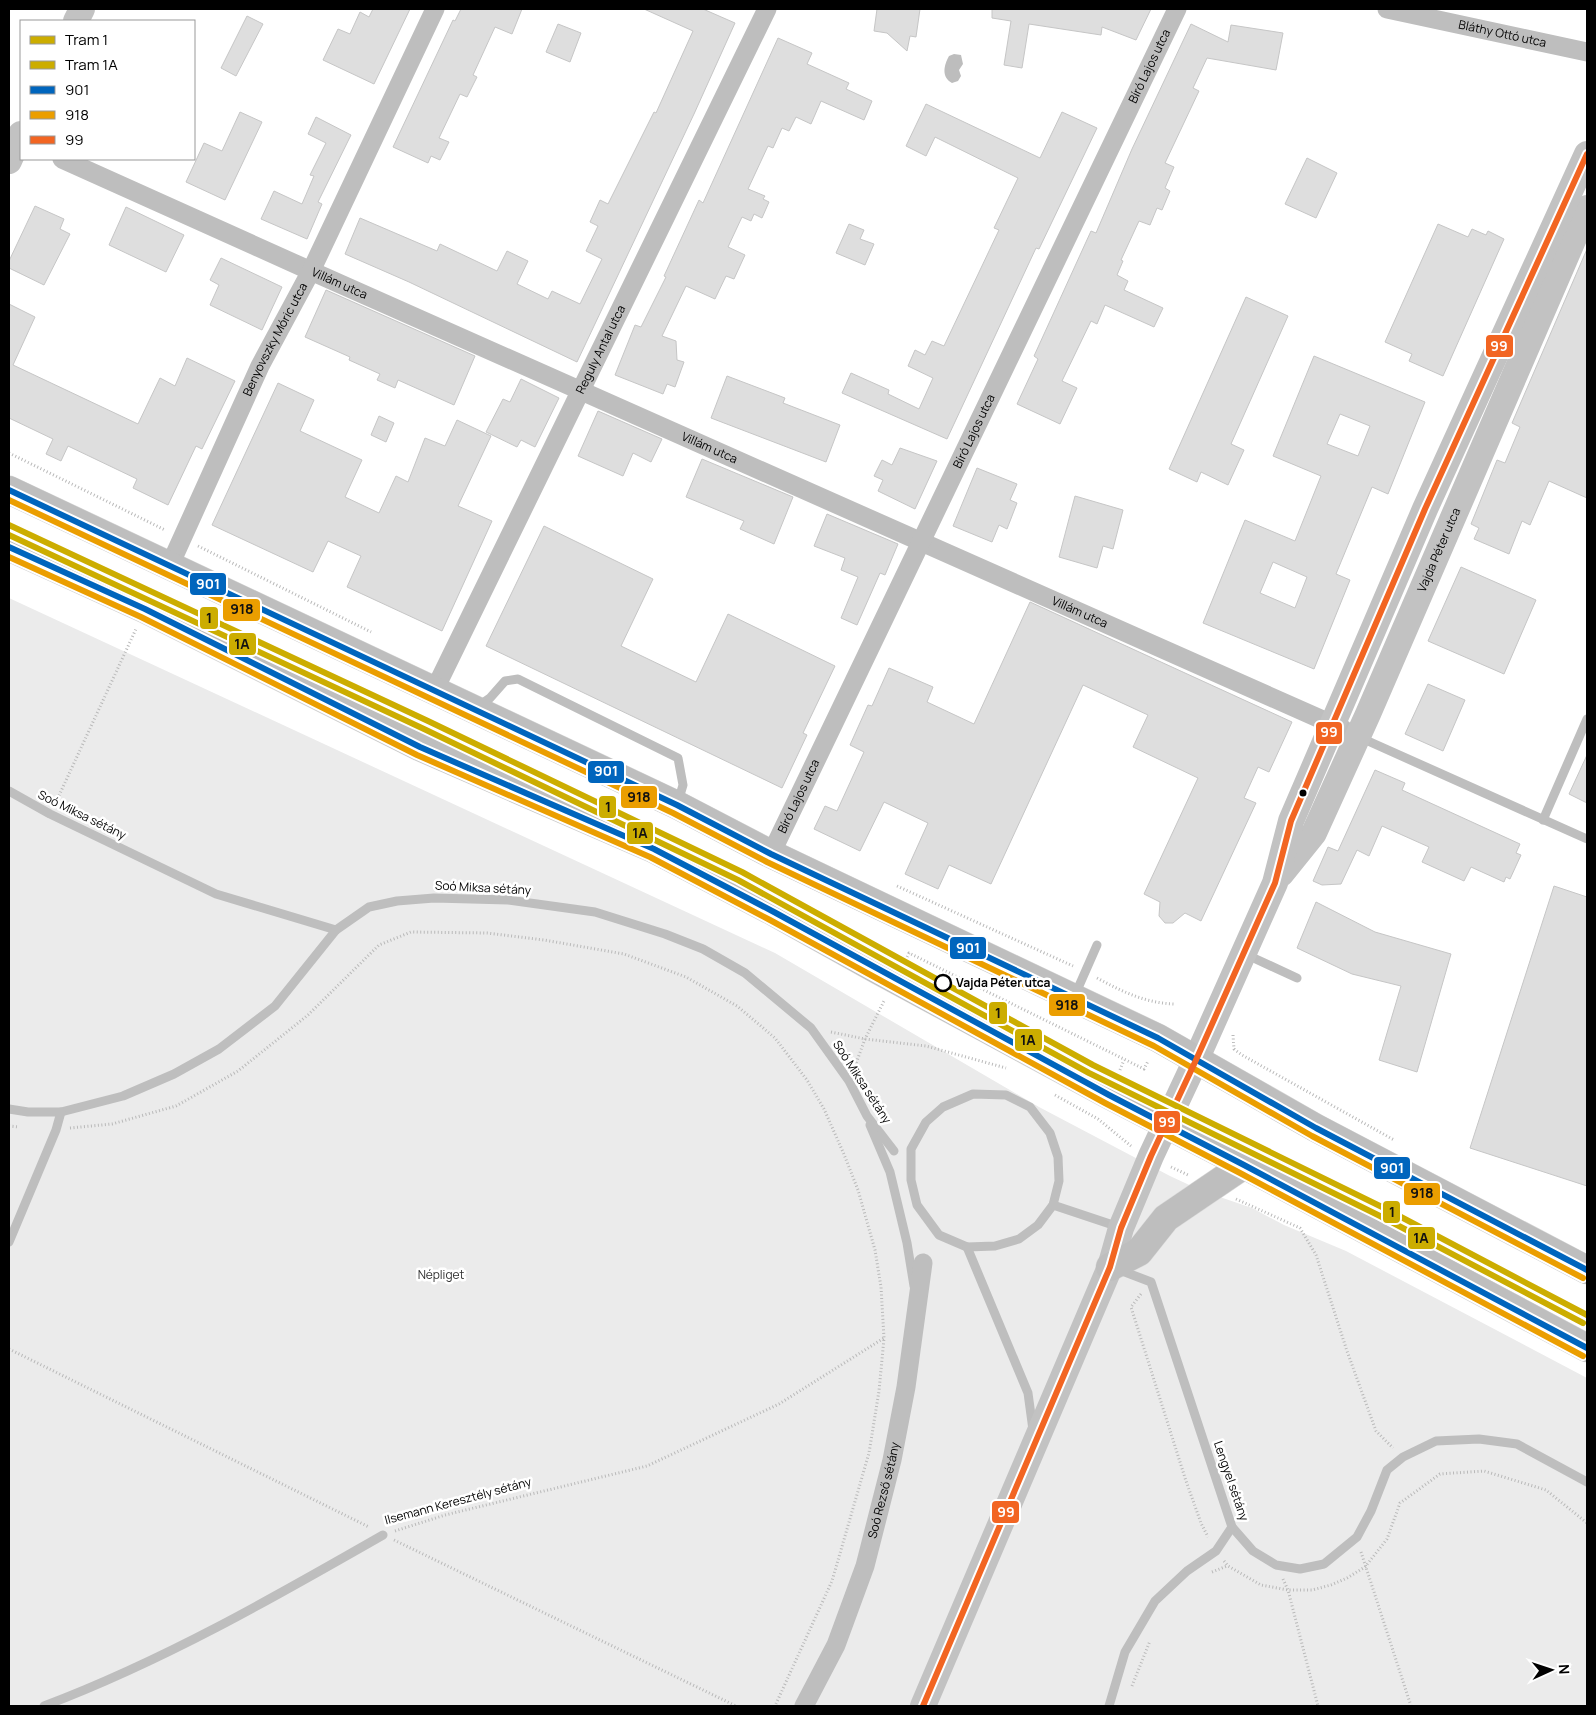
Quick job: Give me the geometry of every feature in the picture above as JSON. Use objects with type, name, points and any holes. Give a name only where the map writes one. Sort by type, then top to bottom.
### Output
[{"type":"main road","points":[[9,490],[434,691],[474,708],[677,805],[771,854],[1158,1038],[1316,1128],[1587,1270]]},
{"type":"main road","points":[[9,547],[145,609],[420,747],[654,849],[774,912],[895,980],[1109,1095],[1587,1348]]},
{"type":"main road","points":[[1110,1266],[1139,1252],[1166,1218],[1244,1165]]},
{"type":"street","name":"Benyovszky Móric utca","points":[[170,565],[260,366],[311,271],[436,9]]},
{"type":"street","name":"Reguly Antal utca","points":[[434,691],[767,9]]},
{"type":"street","name":"Bíró Lajos utca","points":[[771,854],[1177,9]]},
{"type":"street","name":"Bláthy Ottó utca","points":[[1387,9],[1587,52]]},
{"type":"street","name":"Vajda Péter utca","points":[[923,1706],[1110,1266],[1121,1228],[1151,1156],[1275,883],[1291,822],[1425,509],[1587,154]]},
{"type":"street","name":"Villám utca","points":[[64,160],[1358,736]]},
{"type":"street","name":"Vajda Péter utca","points":[[1275,883],[1314,833],[1587,208]]},
{"type":"street","name":"Soó Rezső sétány","points":[[804,1706],[836,1644],[865,1566],[892,1460],[906,1387],[923,1263]]},
{"type":"lane","points":[[474,708],[490,698],[505,681],[518,679],[678,758],[683,785],[677,805]]},
{"type":"lane","points":[[1543,820],[1587,719]]},
{"type":"lane","points":[[1358,736],[1587,839]]},
{"type":"lane","name":"Soó Miksa sétány","points":[[9,791],[50,814],[216,894],[336,930],[369,907],[398,901],[434,898],[508,900],[595,912],[665,934],[703,949],[746,973],[811,1028],[849,1081],[867,1116],[894,1151]]},
{"type":"lane","points":[[9,1108],[28,1112],[61,1112],[123,1096],[174,1074],[219,1049],[275,1006],[336,930]]},
{"type":"lane","points":[[1074,997],[1097,945]]},
{"type":"lane","points":[[1243,953],[1297,978]]},
{"type":"lane","points":[[973,1094],[1006,1095],[1030,1107],[1050,1133],[1058,1156],[1059,1181],[1053,1205],[1038,1224],[1019,1239],[994,1246],[967,1247],[939,1235],[917,1205],[911,1180],[911,1149],[926,1122],[943,1107],[973,1094]]},
{"type":"lane","points":[[9,1242],[56,1130],[61,1112]]},
{"type":"lane","points":[[867,1116],[890,1172],[907,1243],[917,1306]]},
{"type":"lane","points":[[1053,1205],[1121,1228]]},
{"type":"lane","points":[[967,1247],[1028,1394],[1034,1441]]},
{"type":"lane","points":[[1110,1266],[1151,1282]]},
{"type":"lane","name":"Lengyel sétány","points":[[1151,1282],[1232,1527],[1253,1551],[1276,1565],[1300,1569],[1324,1564],[1357,1537],[1371,1511],[1387,1470],[1403,1457],[1436,1441],[1479,1439],[1517,1444],[1587,1482]]},
{"type":"lane","points":[[1109,1706],[1125,1652],[1155,1601],[1186,1571],[1216,1551],[1232,1527]]},
{"type":"lane","name":"Ilsemann Keresztély sétány","points":[[44,1706],[89,1689],[197,1638],[383,1535]]},
{"type":"path","points":[[9,453],[24,460]]},
{"type":"path","points":[[50,814],[145,609]]},
{"type":"path","points":[[411,932],[487,933],[544,940],[624,954],[686,977],[737,1006],[775,1038],[807,1080],[824,1110],[858,1190],[875,1250],[881,1287],[884,1338],[880,1391],[869,1453],[832,1581],[776,1706]]},
{"type":"path","points":[[907,957],[909,953],[1144,1069],[1148,1061]]},
{"type":"path","points":[[928,962],[932,955]]},
{"type":"path","points":[[849,1081],[865,1039],[886,998]]},
{"type":"path","points":[[811,1028],[865,1039],[926,1046],[1006,1067],[1014,1072]]},
{"type":"path","points":[[1236,1029],[1233,1035],[1234,1049],[1242,1055],[1397,1142]]},
{"type":"path","points":[[1120,1070],[1124,1060]]},
{"type":"path","points":[[1047,1091],[1098,1119],[1136,1150],[1210,1187],[1300,1228],[1316,1255],[1347,1351],[1376,1431],[1403,1457]]},
{"type":"path","points":[[1151,1282],[1131,1307],[1201,1523],[1216,1551],[1228,1566],[1261,1585],[1288,1590],[1312,1590],[1331,1585],[1365,1567],[1387,1539],[1400,1503],[1440,1474],[1484,1471],[1546,1490],[1587,1523]]},
{"type":"path","name":"Ilsemann Keresztély sétány","points":[[383,1535],[445,1515],[646,1466],[779,1404],[884,1338]]},
{"type":"path","points":[[1357,1537],[1365,1567],[1411,1706]]},
{"type":"path","points":[[1276,1565],[1288,1590],[1318,1706]]},
{"type":"path","points":[[1211,1573],[1228,1566]]},
{"type":"path","points":[[1129,1694],[1153,1633]]},
{"type":"green space","name":"Népliget","points":[[9,598],[775,953],[1039,1107],[1170,1176],[1213,1196],[1252,1208],[1284,1225],[1346,1251],[1587,1378],[1587,1706],[9,1706]]},
{"type":"shaded area","points":[[954,54],[961,55],[963,64],[959,70],[961,76],[958,81],[952,83],[946,78],[944,71],[949,56]]},
{"type":"building","points":[[373,9],[410,9],[374,84],[323,60],[338,29],[350,34],[360,12],[369,17]]},
{"type":"building","points":[[461,9],[522,9],[512,34],[495,27],[473,75],[477,77],[467,97],[460,94],[439,138],[449,142],[440,160],[431,156],[428,163],[393,147],[453,20],[455,21]]},
{"type":"building","points":[[644,9],[703,9],[735,23],[577,362],[409,282],[345,254],[360,218],[437,251],[440,244],[497,271],[507,251],[528,261],[517,284],[548,299],[552,291],[580,304],[602,259],[586,251],[598,226],[590,222],[600,200],[608,204],[654,112],[656,113],[693,31]]},
{"type":"building","points":[[877,9],[920,9],[916,37],[910,36],[907,51],[887,33],[874,31]]},
{"type":"building","points":[[992,9],[1151,9],[1136,40],[1102,27],[1101,35],[1029,24],[1022,68],[1004,65],[1011,21],[992,18]]},
{"type":"building","points":[[247,16],[263,24],[236,76],[221,68]]},
{"type":"building","points":[[558,24],[581,33],[570,62],[546,52]]},
{"type":"building","points":[[1191,24],[1228,42],[1231,25],[1283,33],[1276,70],[1207,58],[1193,88],[1199,91],[1165,163],[1174,167],[1165,188],[1170,191],[1162,210],[1157,208],[1150,225],[1139,221],[1121,260],[1123,261],[1117,275],[1128,281],[1124,290],[1163,308],[1154,327],[1105,305],[1097,324],[1091,321],[1062,381],[1077,388],[1060,424],[1017,404],[1038,359],[1034,356],[1091,231],[1096,233],[1132,149]]},
{"type":"building","points":[[778,38],[812,53],[807,64],[849,83],[846,89],[872,101],[864,120],[821,101],[811,124],[796,117],[789,131],[782,128],[773,148],[768,146],[748,189],[765,196],[763,199],[769,202],[762,218],[754,214],[751,221],[742,217],[728,247],[745,255],[734,279],[726,276],[715,299],[686,286],[662,336],[676,341],[677,360],[684,362],[675,387],[667,384],[663,394],[615,375],[635,325],[641,327],[666,277],[664,276],[699,200],[703,203]]},
{"type":"building","points":[[926,104],[1040,158],[1062,112],[1097,128],[1039,249],[1036,248],[947,439],[842,393],[851,373],[889,390],[888,394],[919,409],[933,378],[908,366],[915,350],[925,355],[932,341],[944,346],[999,230],[994,228],[1018,178],[935,137],[926,156],[906,146]]},
{"type":"building","points":[[240,112],[262,122],[225,200],[186,182],[204,143],[222,151]]},
{"type":"building","points":[[316,117],[351,135],[318,202],[322,204],[307,239],[261,219],[274,191],[302,204],[314,176],[310,175],[326,143],[308,134]]},
{"type":"building","points":[[1307,158],[1337,173],[1316,218],[1285,204]]},
{"type":"building","points":[[35,206],[64,219],[60,229],[70,234],[44,285],[9,268],[9,261]]},
{"type":"building","points":[[126,207],[184,235],[166,272],[109,245]]},
{"type":"building","points":[[849,224],[864,230],[860,239],[874,244],[865,265],[836,253]]},
{"type":"building","points":[[1438,224],[1468,237],[1472,229],[1486,235],[1488,231],[1504,239],[1443,376],[1409,361],[1412,354],[1385,342]]},
{"type":"building","points":[[1587,249],[1587,498],[1549,481],[1530,525],[1522,521],[1509,554],[1474,539],[1479,528],[1471,524],[1497,460],[1505,463],[1520,427],[1512,423]]},
{"type":"building","points":[[221,258],[282,287],[262,330],[210,305],[219,285],[210,280]]},
{"type":"building","points":[[326,290],[475,356],[454,405],[398,380],[395,388],[377,380],[380,374],[349,360],[350,357],[305,337]]},
{"type":"building","points":[[1246,297],[1288,316],[1231,444],[1244,450],[1228,485],[1201,472],[1197,482],[1169,469]]},
{"type":"building","points":[[9,304],[35,317],[13,365],[138,424],[160,378],[175,386],[187,358],[235,381],[202,449],[196,446],[168,505],[133,488],[137,479],[68,446],[61,461],[46,454],[53,439],[9,418]]},
{"type":"building","points":[[1314,356],[1425,402],[1388,494],[1372,487],[1336,574],[1350,580],[1314,669],[1203,623],[1245,520],[1295,541],[1321,476],[1273,456]],"holes":[[[1340,414],[1370,426],[1358,456],[1327,444]],[[1273,562],[1307,577],[1295,608],[1260,593]]]},
{"type":"building","points":[[727,376],[785,398],[783,403],[840,425],[826,462],[711,418]]},
{"type":"building","points":[[521,379],[559,398],[535,447],[521,440],[517,447],[486,432],[503,399],[510,402]]},
{"type":"building","points":[[278,383],[314,400],[300,431],[362,460],[345,497],[379,513],[396,476],[408,482],[425,438],[445,446],[457,420],[491,436],[458,506],[492,521],[442,631],[347,587],[361,556],[328,541],[313,572],[212,525]]},
{"type":"building","points":[[598,411],[662,439],[651,462],[633,453],[623,476],[578,456]]},
{"type":"building","points":[[379,416],[394,423],[386,442],[371,435]]},
{"type":"building","points":[[900,448],[937,461],[915,509],[878,491],[883,480],[874,476],[882,460],[892,465]]},
{"type":"building","points":[[702,459],[793,497],[774,544],[740,529],[744,521],[686,497]]},
{"type":"building","points":[[977,468],[1017,484],[1010,500],[1017,503],[1007,529],[999,525],[992,542],[953,526]]},
{"type":"building","points":[[1075,496],[1123,510],[1113,549],[1103,546],[1097,568],[1059,557]]},
{"type":"building","points":[[827,514],[898,544],[885,575],[880,573],[857,625],[841,618],[858,577],[841,570],[845,558],[814,546]]},
{"type":"building","points":[[544,526],[653,579],[621,646],[696,682],[728,614],[835,666],[803,733],[807,735],[782,788],[486,646]]},
{"type":"building","points":[[1461,567],[1536,600],[1504,674],[1428,641]]},
{"type":"building","points":[[1030,602],[1292,722],[1269,772],[1258,767],[1244,798],[1256,803],[1201,921],[1185,913],[1173,923],[1165,923],[1159,916],[1160,902],[1144,894],[1198,778],[1133,747],[1148,715],[1083,685],[991,884],[949,865],[938,889],[905,874],[928,823],[884,802],[860,851],[814,829],[825,806],[837,811],[864,752],[850,745],[868,705],[872,706],[889,668],[933,687],[927,702],[974,724]]},
{"type":"building","points":[[1428,684],[1465,700],[1443,751],[1405,734]]},
{"type":"building","points":[[1587,755],[1587,803],[1569,794]]},
{"type":"building","points":[[1375,770],[1405,783],[1402,790],[1520,844],[1516,853],[1521,855],[1510,879],[1506,877],[1504,882],[1471,867],[1464,881],[1422,862],[1429,847],[1382,826],[1369,856],[1357,850],[1341,884],[1322,885],[1313,881],[1328,847],[1338,851]]},
{"type":"building","points":[[1554,886],[1587,897],[1587,1186],[1470,1148]]},
{"type":"building","points":[[1316,902],[1375,932],[1451,954],[1417,1072],[1379,1060],[1401,986],[1352,974],[1297,948]]},
{"type":"tram line","name":"1","points":[[9,525],[428,721],[742,872],[1093,1065],[1384,1208],[1587,1315]]},
{"type":"tram line","name":"1A","points":[[9,535],[424,729],[738,880],[1089,1073],[1380,1216],[1583,1323]]},
{"type":"transit line","name":"99","points":[[923,1706],[1110,1267],[1121,1228],[1151,1156],[1275,883],[1291,821],[1425,509],[1587,154]]},
{"type":"transit line","name":"901","points":[[9,490],[677,805],[771,854],[1158,1038],[1316,1128],[1587,1270]]},
{"type":"transit line","name":"918","points":[[9,500],[673,813],[767,862],[1154,1046],[1312,1136],[1583,1278]]},
{"type":"transit line","name":"901","points":[[9,547],[145,609],[420,747],[654,849],[774,912],[1109,1095],[1587,1348]]},
{"type":"transit line","name":"918","points":[[9,557],[141,617],[417,755],[650,857],[770,920],[1105,1103],[1583,1356]]},
{"type":"place","name":"Vajda Péter utca","points":[[943,983]]}]
